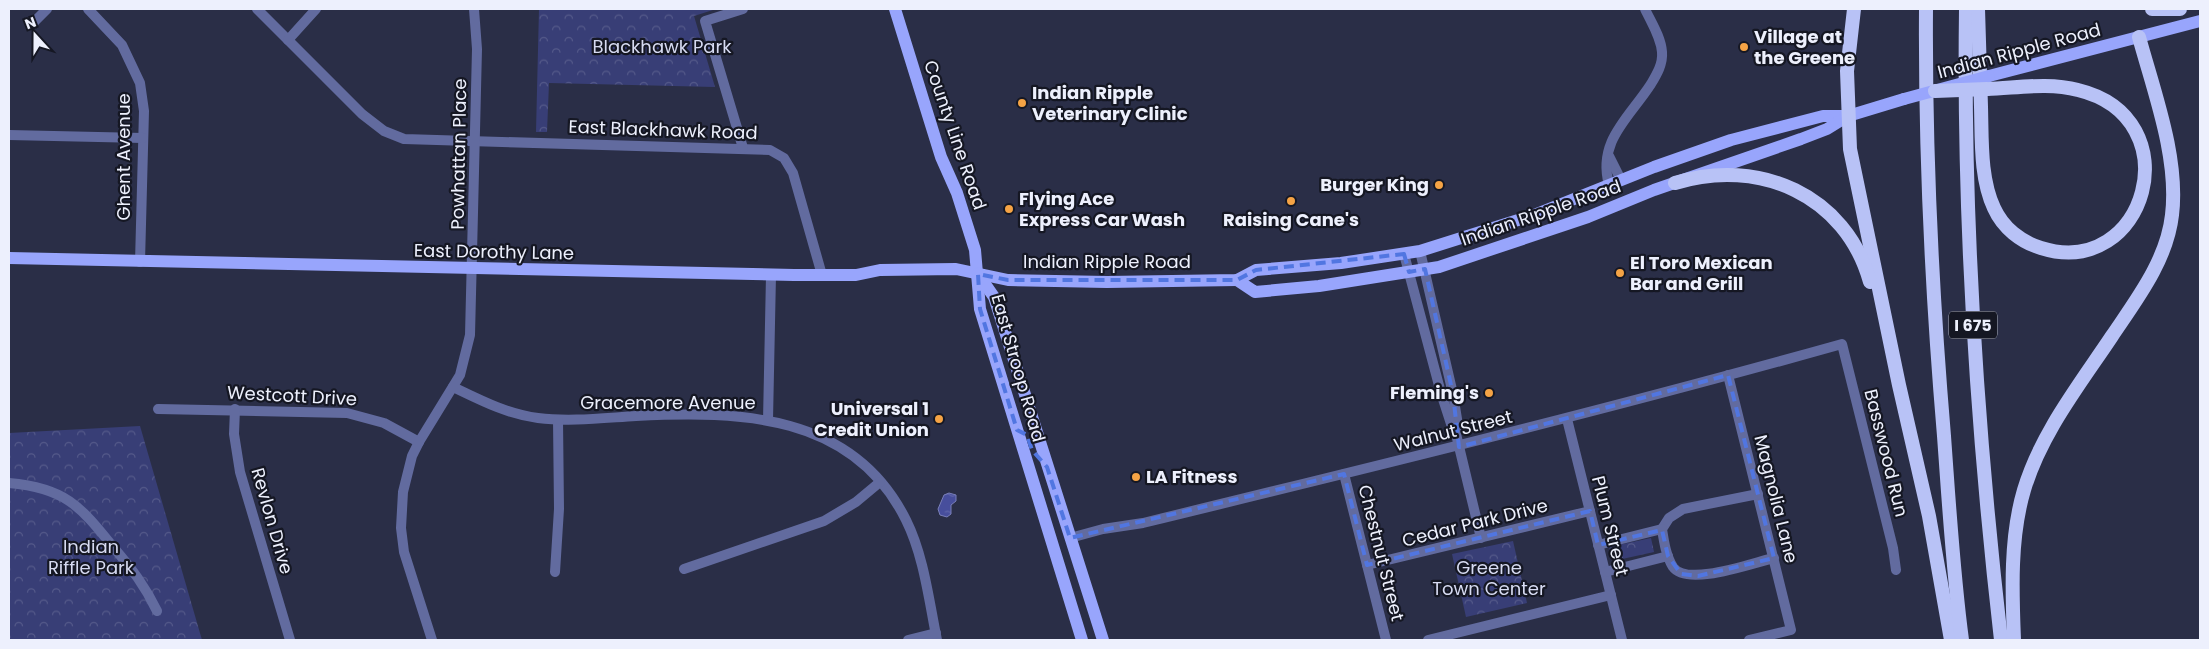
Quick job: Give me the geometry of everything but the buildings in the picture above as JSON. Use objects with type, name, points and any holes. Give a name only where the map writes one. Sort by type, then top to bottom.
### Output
[{"type":"highway","points":[[1854,9],[1847,71],[1850,149],[1899,385],[1929,516],[1951,640]]},
{"type":"highway","name":"I 675","points":[[1926,9],[1930,220],[1938,366],[1956,600],[1962,640]]},
{"type":"highway","name":"I 675","points":[[1966,9],[1967,226],[1990,541],[2001,640]]},
{"type":"highway","points":[[1935,91],[1988,82],[2076,89],[2102,99],[2124,117],[2140,140],[2146,170],[2142,196],[2123,227],[2113,236],[2090,248],[2062,252],[2035,246],[2012,233],[2003,224],[1993,208],[1984,176],[1978,9]]},
{"type":"highway","points":[[2152,9],[2180,9]]},
{"type":"highway","points":[[2014,640],[2015,548],[2018,518],[2025,488],[2053,425],[2148,280],[2164,248],[2170,227],[2174,198],[2171,163],[2139,37]]},
{"type":"highway","points":[[1674,183],[1712,176],[1753,178],[1795,189],[1826,210],[1846,230],[1864,264],[1899,385]]},
{"type":"main road","name":"County Line Road","points":[[895,9],[941,157],[957,193],[976,250],[978,274]]},
{"type":"main road","name":"Indian Ripple Road","points":[[1988,82],[2200,21]]},
{"type":"main road","name":"Indian Ripple Road","points":[[1237,280],[1255,292],[1319,286],[1439,267],[1588,216],[1674,183],[1801,139],[1826,129],[1848,116],[1935,91]]},
{"type":"main road","name":"Indian Ripple Road","points":[[978,274],[1008,280],[1107,282],[1237,280],[1256,270],[1340,263],[1404,254],[1420,251],[1544,211],[1615,182],[1731,140],[1823,116],[1848,116]]},
{"type":"main road","points":[[1588,216],[1597,204],[1618,196],[1615,182]]},
{"type":"main road","name":"East Dorothy Lane","points":[[9,258],[473,270],[771,275],[856,275],[880,270],[956,269],[978,274]]},
{"type":"main road","name":"East Stroop Road","points":[[978,274],[994,297],[1102,640]]},
{"type":"main road","name":"East Stroop Road","points":[[978,274],[980,309],[1082,640]]},
{"type":"main road","points":[[1028,407],[1024,422],[1017,430],[1027,436],[1032,450],[1047,467]]},
{"type":"street","points":[[35,20],[47,9]]},
{"type":"street","name":"Ghent Avenue","points":[[88,9],[122,45],[135,70],[142,97],[140,262]]},
{"type":"street","name":"East Blackhawk Road","points":[[257,9],[362,114],[384,131],[415,141],[476,141],[770,150],[788,163],[793,173],[822,275]]},
{"type":"street","points":[[288,40],[316,9]]},
{"type":"street","name":"Powhattan Place","points":[[432,640],[409,570],[401,528],[407,475],[419,442],[460,375],[470,335],[476,141],[477,49],[474,9]]},
{"type":"street","points":[[743,9],[705,22],[743,148]]},
{"type":"street","points":[[1615,182],[1608,156],[1611,139],[1653,81],[1662,60],[1660,43],[1645,9]]},
{"type":"street","points":[[9,135],[143,138]]},
{"type":"street","points":[[1420,251],[1426,269],[1453,394],[1458,425],[1456,434]]},
{"type":"street","points":[[1404,254],[1414,298],[1441,393],[1456,434],[1481,538]]},
{"type":"street","points":[[768,420],[771,275]]},
{"type":"street","name":"Walnut Street","points":[[1070,538],[1344,474],[1567,419],[1842,344]]},
{"type":"street","name":"Basswood Run","points":[[1842,344],[1893,548],[1896,570]]},
{"type":"street","name":"Magnolia Lane","points":[[1728,375],[1792,630],[1749,640]]},
{"type":"street","name":"Gracemore Avenue","points":[[453,387],[504,410],[537,418],[558,420],[676,416],[768,420],[792,425],[830,441],[862,464],[894,500],[913,536],[936,636]]},
{"type":"street","name":"Westcott Drive","points":[[158,408],[347,413],[384,423],[419,442]]},
{"type":"street","name":"Revlon Drive","points":[[235,409],[234,434],[240,472],[290,640]]},
{"type":"street","name":"Plum Street","points":[[1567,419],[1622,640]]},
{"type":"street","points":[[555,572],[559,509],[558,420]]},
{"type":"street","name":"Chestnut Street","points":[[1344,474],[1386,640]]},
{"type":"street","points":[[684,569],[824,521],[856,502],[880,482]]},
{"type":"street","points":[[9,483],[46,488],[79,506],[144,584],[157,611]]},
{"type":"street","points":[[1758,494],[1684,509],[1668,518],[1662,530],[1665,544],[1673,567],[1681,574],[1698,576],[1774,558]]},
{"type":"street","name":"Cedar Park Drive","points":[[1367,566],[1590,511]]},
{"type":"street","points":[[1598,545],[1662,530]]},
{"type":"street","points":[[1605,572],[1668,556]]},
{"type":"street","points":[[1428,640],[1611,596]]},
{"type":"street","points":[[908,640],[936,636]]},
{"type":"highlighted area","points":[[1404,254],[1409,272],[1425,269],[1453,394],[1459,447],[1728,375],[1774,558],[1698,576],[1681,574],[1668,556],[1662,530],[1598,545],[1590,511],[1367,565],[1344,474],[1070,538],[1047,467],[1032,450],[1027,435],[1017,430],[980,309],[978,274],[1008,280],[1237,280],[1256,270]]},
{"type":"green space","name":"Blackhawk Park","points":[[539,9],[716,9],[694,16],[715,87],[549,83],[547,132],[536,132]]},
{"type":"green space","name":"Indian Riffle Park","points":[[140,426],[202,640],[9,640],[9,433]]},
{"type":"green space","points":[[1651,538],[1654,552],[1613,561],[1609,547]]},
{"type":"green space","name":"Greene Town Center","points":[[1513,541],[1527,603],[1466,617],[1452,554]]},
{"type":"water","points":[[949,493],[956,495],[956,501],[951,505],[951,514],[947,517],[940,515],[938,509],[944,495]]},
{"type":"place","name":"Village at the Greene","points":[[1744,47]]},
{"type":"place","name":"Indian Ripple Veterinary Clinic","points":[[1022,103]]},
{"type":"place","name":"Burger King","points":[[1439,185]]},
{"type":"place","name":"Raising Cane's","points":[[1291,201]]},
{"type":"place","name":"Flying Ace Express Car Wash","points":[[1009,209]]},
{"type":"place","name":"El Toro Mexican Bar and Grill","points":[[1620,273]]},
{"type":"place","name":"Fleming's","points":[[1489,393]]},
{"type":"place","name":"Universal 1 Credit Union","points":[[939,419]]},
{"type":"place","name":"LA Fitness","points":[[1136,477]]}]
